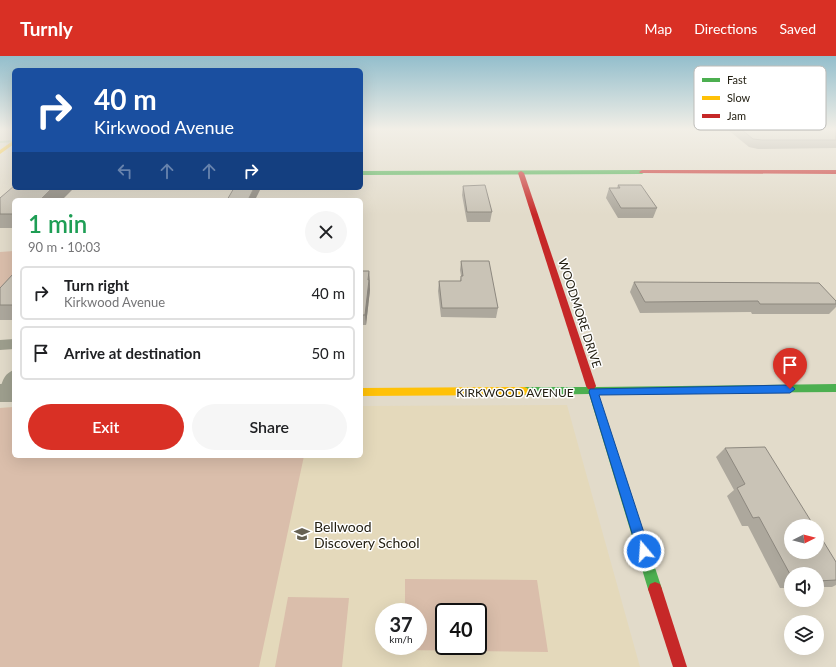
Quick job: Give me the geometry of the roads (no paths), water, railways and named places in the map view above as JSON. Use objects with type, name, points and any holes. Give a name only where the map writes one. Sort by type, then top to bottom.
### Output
[{"type":"street","points":[[363,173],[836,172]]},
{"type":"street","name":"WOODMORE DRIVE","points":[[521,173],[593,392],[680,667]]},
{"type":"street","name":"KIRKWOOD AVENUE","points":[[363,392],[593,392],[836,388]]},
{"type":"lane","points":[[0,344],[12,344]]},
{"type":"place","name":"Bellwood Discovery School","points":[[302,534]]}]
